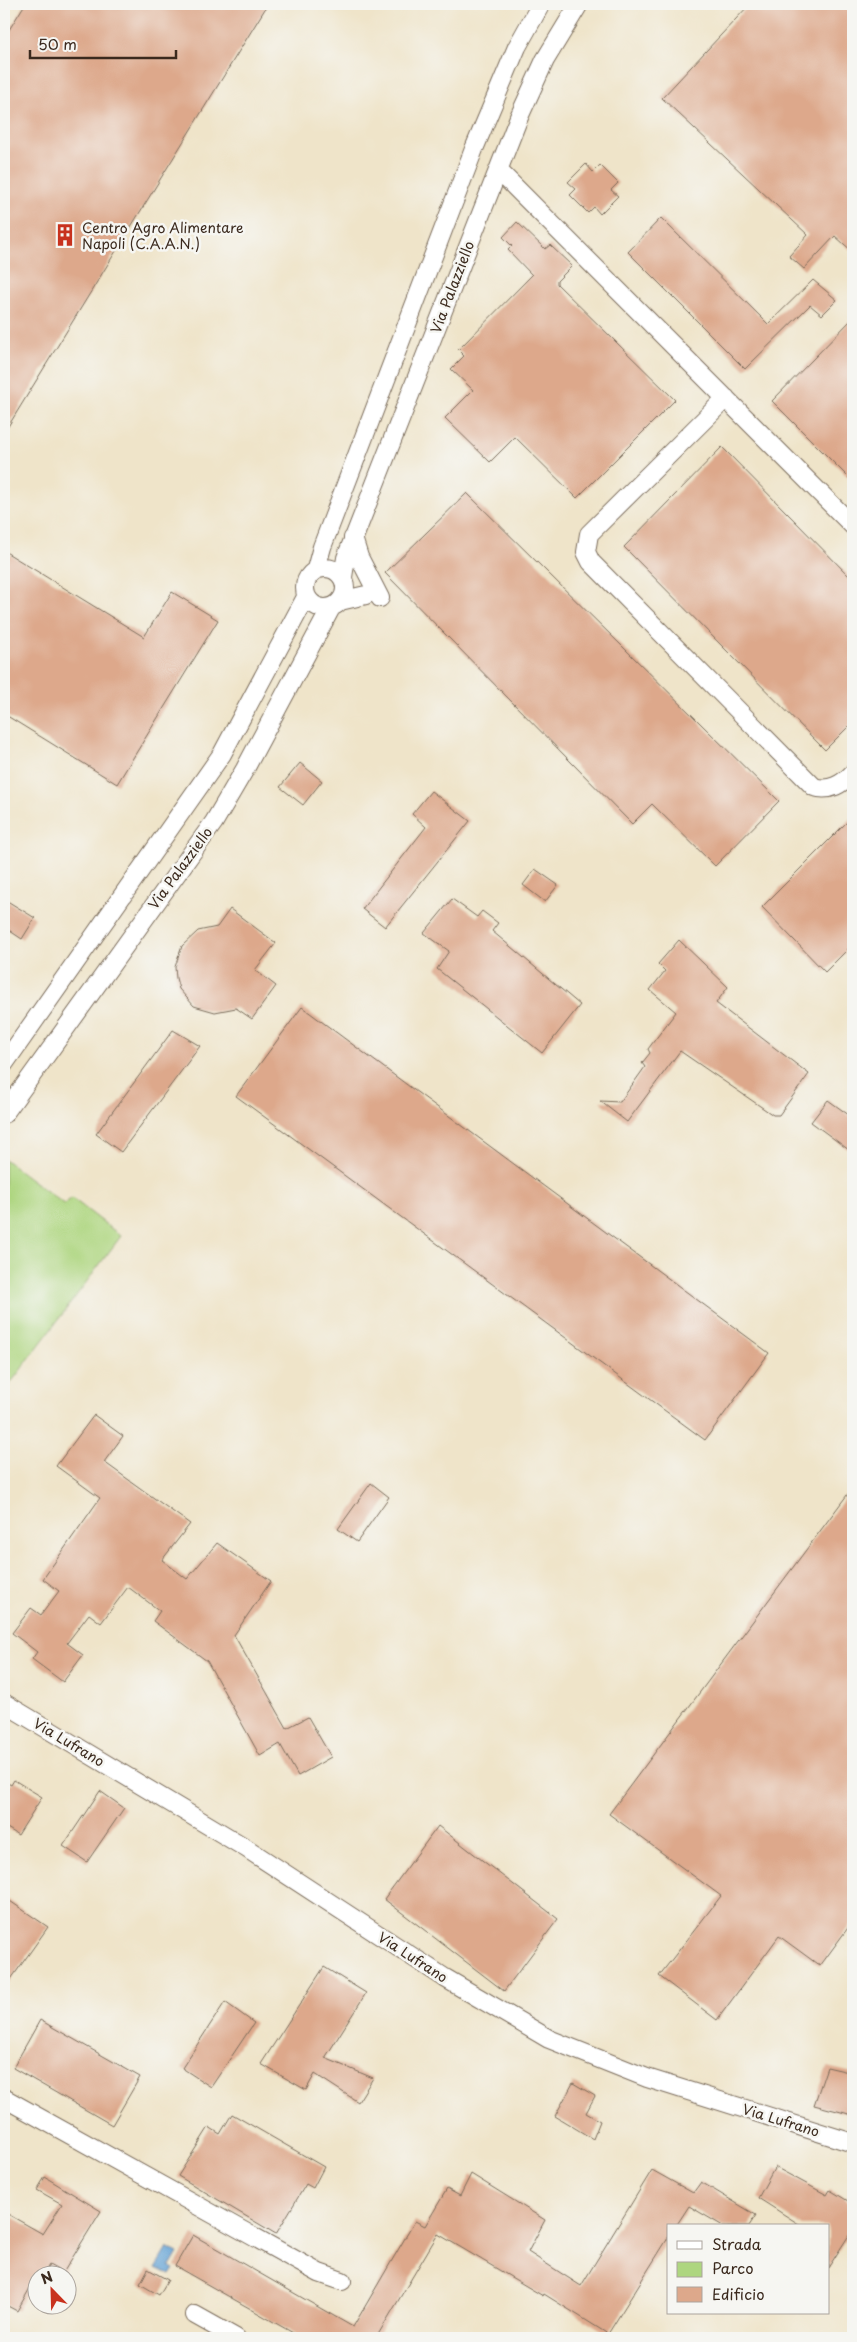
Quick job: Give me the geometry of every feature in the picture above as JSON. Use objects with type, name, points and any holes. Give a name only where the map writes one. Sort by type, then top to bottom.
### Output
[{"type":"street","name":"Via Palazziello","points":[[316,569],[322,547],[474,149],[517,47],[540,4]]},
{"type":"street","name":"Via Palazziello","points":[[4,1114],[214,822],[340,594],[346,558],[353,538],[498,170],[531,89],[579,4]]},
{"type":"street","points":[[498,170],[853,526]]},
{"type":"street","points":[[726,398],[590,534],[586,552],[591,562],[814,787],[820,789],[834,787],[844,782],[853,773]]},
{"type":"street","points":[[353,538],[359,557],[380,598]]},
{"type":"street","points":[[4,1064],[222,754],[306,597],[305,584],[307,578],[316,569],[331,568],[340,594],[317,607],[306,597]]},
{"type":"street","name":"Via Lufrano","points":[[4,1703],[246,1848],[445,1978],[549,2039],[647,2078],[853,2143]]},
{"type":"street","points":[[4,2098],[318,2273],[342,2281]]},
{"type":"street","points":[[195,2315],[236,2338]]},
{"type":"green space","points":[[4,1159],[64,1204],[72,1198],[121,1236],[4,1392]]},
{"type":"water","points":[[168,2248],[178,2253],[170,2267],[174,2269],[170,2275],[156,2268]]},
{"type":"building","name":"Centro Agro Alimentare Napoli (C.A.A.N.)","points":[[25,4],[268,4],[4,433],[4,38]]},
{"type":"building","points":[[750,4],[853,4],[853,252],[835,236],[804,269],[789,256],[808,235],[662,98]]},
{"type":"building","points":[[586,164],[593,172],[600,165],[618,183],[611,190],[618,196],[600,214],[594,207],[588,213],[570,195],[576,189],[568,182]]},
{"type":"building","points":[[661,218],[768,324],[813,280],[837,300],[822,315],[810,305],[745,369],[628,252]]},
{"type":"building","points":[[517,222],[545,249],[550,245],[572,266],[557,281],[557,284],[675,400],[577,498],[515,437],[490,462],[445,418],[473,390],[451,369],[464,356],[458,350],[532,275],[508,250],[512,246],[503,237]]},
{"type":"building","points":[[853,318],[853,482],[772,401]]},
{"type":"building","points":[[722,447],[853,580],[853,722],[825,750],[624,547]]},
{"type":"building","points":[[467,493],[779,801],[715,866],[652,804],[632,824],[385,573]]},
{"type":"building","points":[[4,551],[144,637],[172,592],[218,620],[117,784],[4,714]]},
{"type":"building","points":[[300,763],[322,781],[303,805],[280,787]]},
{"type":"building","points":[[431,791],[470,821],[385,927],[362,909],[426,827],[412,814]]},
{"type":"building","points":[[853,816],[853,944],[825,972],[762,907]]},
{"type":"building","points":[[535,869],[558,885],[545,902],[523,885]]},
{"type":"building","points":[[4,899],[35,918],[22,939],[4,927]]},
{"type":"building","points":[[452,899],[477,917],[482,911],[498,923],[492,931],[580,1005],[542,1053],[437,969],[449,951],[424,933]]},
{"type":"building","points":[[230,909],[276,943],[255,970],[276,986],[252,1019],[236,1008],[215,1012],[194,1006],[179,989],[176,978],[175,967],[182,946],[198,931],[217,927]]},
{"type":"building","points":[[679,940],[728,987],[716,1003],[809,1074],[779,1115],[773,1115],[680,1051],[627,1122],[600,1101],[620,1102],[645,1067],[642,1063],[650,1053],[648,1049],[676,1012],[650,990],[665,971],[658,964]]},
{"type":"building","points":[[302,1007],[769,1353],[705,1440],[236,1096]]},
{"type":"building","points":[[173,1030],[200,1046],[121,1152],[96,1134]]},
{"type":"building","points":[[828,1100],[853,1118],[853,1153],[811,1122]]},
{"type":"building","points":[[94,1415],[123,1436],[104,1462],[190,1524],[162,1560],[187,1579],[217,1543],[271,1581],[234,1635],[287,1728],[308,1717],[331,1757],[298,1776],[280,1744],[260,1756],[207,1661],[153,1621],[160,1611],[128,1587],[101,1623],[89,1614],[67,1643],[83,1655],[63,1682],[32,1659],[37,1652],[12,1633],[31,1608],[41,1615],[59,1591],[43,1579],[100,1498],[56,1466]]},
{"type":"building","points":[[371,1483],[389,1497],[357,1542],[338,1529]]},
{"type":"building","points":[[853,1487],[853,1921],[820,1966],[779,1936],[717,2020],[659,1976],[721,1896],[609,1814]]},
{"type":"building","points":[[14,1780],[42,1797],[18,1835],[4,1826],[4,1781],[11,1785]]},
{"type":"building","points":[[100,1791],[124,1808],[87,1862],[63,1846]]},
{"type":"building","points":[[438,1826],[558,1919],[504,1991],[384,1899]]},
{"type":"building","points":[[4,1897],[48,1927],[4,1989]]},
{"type":"building","points":[[324,1967],[366,1993],[325,2058],[373,2078],[358,2102],[315,2074],[306,2090],[261,2064]]},
{"type":"building","points":[[225,2002],[254,2023],[211,2087],[182,2068]]},
{"type":"building","points":[[40,2020],[140,2077],[112,2125],[13,2068]]},
{"type":"building","points":[[827,2067],[853,2073],[853,2115],[814,2105]]},
{"type":"building","points":[[573,2083],[595,2096],[586,2113],[600,2121],[593,2139],[555,2116]]},
{"type":"building","points":[[232,2114],[324,2167],[313,2188],[306,2184],[276,2234],[178,2176],[209,2127],[220,2134]]},
{"type":"building","points":[[775,2167],[827,2195],[830,2190],[853,2204],[853,2229],[830,2265],[830,2224],[799,2224],[758,2198]]},
{"type":"building","points":[[652,2170],[693,2193],[701,2182],[756,2215],[750,2224],[720,2224],[689,2206],[677,2224],[667,2224],[667,2240],[608,2334],[544,2294],[543,2296],[438,2234],[376,2338],[302,2338],[175,2266],[193,2235],[353,2327],[415,2221],[425,2226],[447,2189],[460,2196],[471,2174],[545,2220],[528,2252],[581,2286]]},
{"type":"building","points":[[45,2177],[101,2211],[69,2264],[28,2264],[28,2292],[17,2311],[4,2304],[4,2212],[43,2234],[62,2204],[37,2190]]},
{"type":"building","points":[[148,2269],[168,2280],[159,2295],[140,2284]]},
{"type":"place","name":"Centro Agro Alimentare Napoli (C.A.A.N.)","points":[[65,235]]}]
